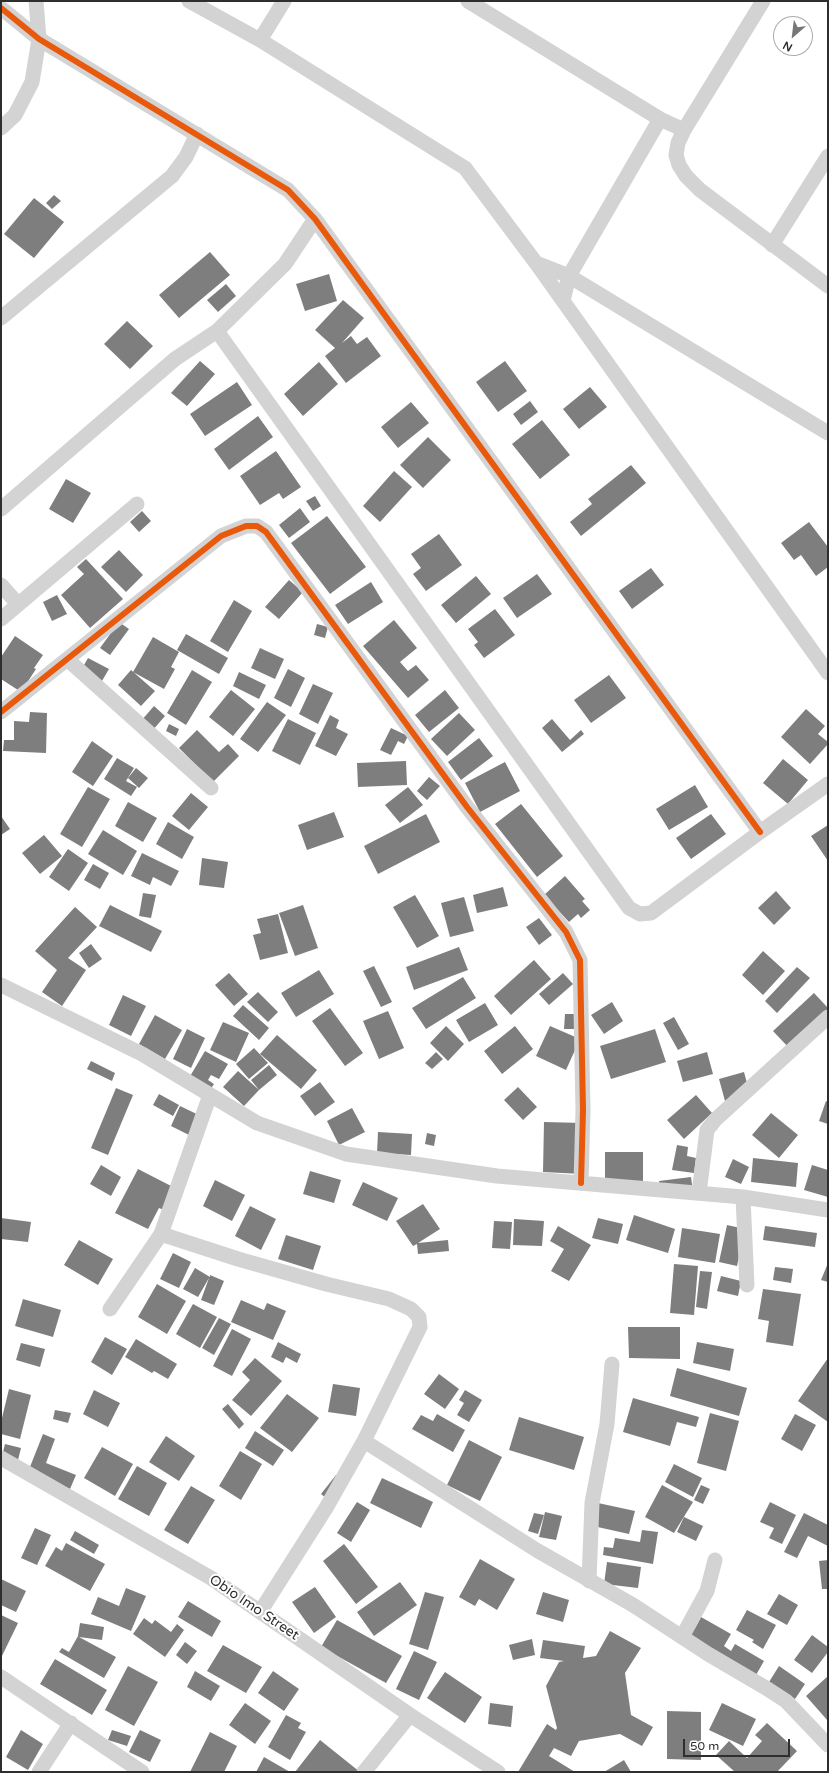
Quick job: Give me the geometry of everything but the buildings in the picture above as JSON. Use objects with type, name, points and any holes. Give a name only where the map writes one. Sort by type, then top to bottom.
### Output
[{"type":"street","points":[[1,128],[15,115],[32,82],[39,39],[36,1]]},
{"type":"street","points":[[189,1],[260,40],[465,168],[536,263],[828,673]]},
{"type":"street","points":[[260,40],[284,1]]},
{"type":"street","points":[[468,1],[660,119],[684,130]]},
{"type":"street","points":[[763,1],[684,130],[678,143],[676,155],[679,165],[686,176],[700,190],[828,286]]},
{"type":"street","points":[[1,8],[39,39],[288,190],[315,218],[760,832]]},
{"type":"street","points":[[563,301],[569,276],[660,119]]},
{"type":"street","points":[[1,318],[172,176],[186,157],[197,134]]},
{"type":"street","points":[[772,245],[828,156]]},
{"type":"street","points":[[1,509],[175,359],[217,331],[285,264],[315,218]]},
{"type":"street","points":[[536,263],[569,276],[827,431]]},
{"type":"street","points":[[217,331],[629,908],[640,914],[651,913],[760,832],[828,784]]},
{"type":"street","points":[[1,619],[137,504]]},
{"type":"street","points":[[1,712],[68,660],[221,536],[246,526],[257,526],[266,532],[467,807],[570,939],[580,960],[583,1110],[581,1183]]},
{"type":"street","points":[[1,585],[18,604]]},
{"type":"street","points":[[68,660],[211,788]]},
{"type":"street","points":[[1,985],[142,1054],[257,1123],[346,1154],[497,1176],[743,1197],[828,1210]]},
{"type":"street","points":[[699,1193],[707,1130],[714,1120],[828,1016]]},
{"type":"street","points":[[110,1309],[161,1234],[210,1096]]},
{"type":"street","points":[[743,1197],[748,1284]]},
{"type":"street","points":[[161,1234],[238,1259],[326,1284],[389,1299],[411,1310],[419,1317],[420,1327],[364,1441],[326,1508],[260,1612]]},
{"type":"street","points":[[590,1581],[592,1503],[607,1424],[612,1364]]},
{"type":"street","points":[[364,1441],[538,1551],[633,1605],[786,1701],[828,1745]]},
{"type":"street","name":"Obio Imo Street","points":[[1,1458],[211,1578],[410,1715],[498,1772]]},
{"type":"street","points":[[682,1637],[707,1591],[715,1560]]},
{"type":"street","points":[[1,1677],[142,1772]]},
{"type":"street","points":[[364,1772],[410,1715]]},
{"type":"street","points":[[39,1772],[71,1723]]},
{"type":"cycle path","points":[[1,8],[39,39],[288,190],[315,219],[760,832]]},
{"type":"cycle path","points":[[1,712],[221,536],[246,526],[257,526],[266,532],[467,807],[566,932],[580,960],[583,1110],[581,1183]]}]
